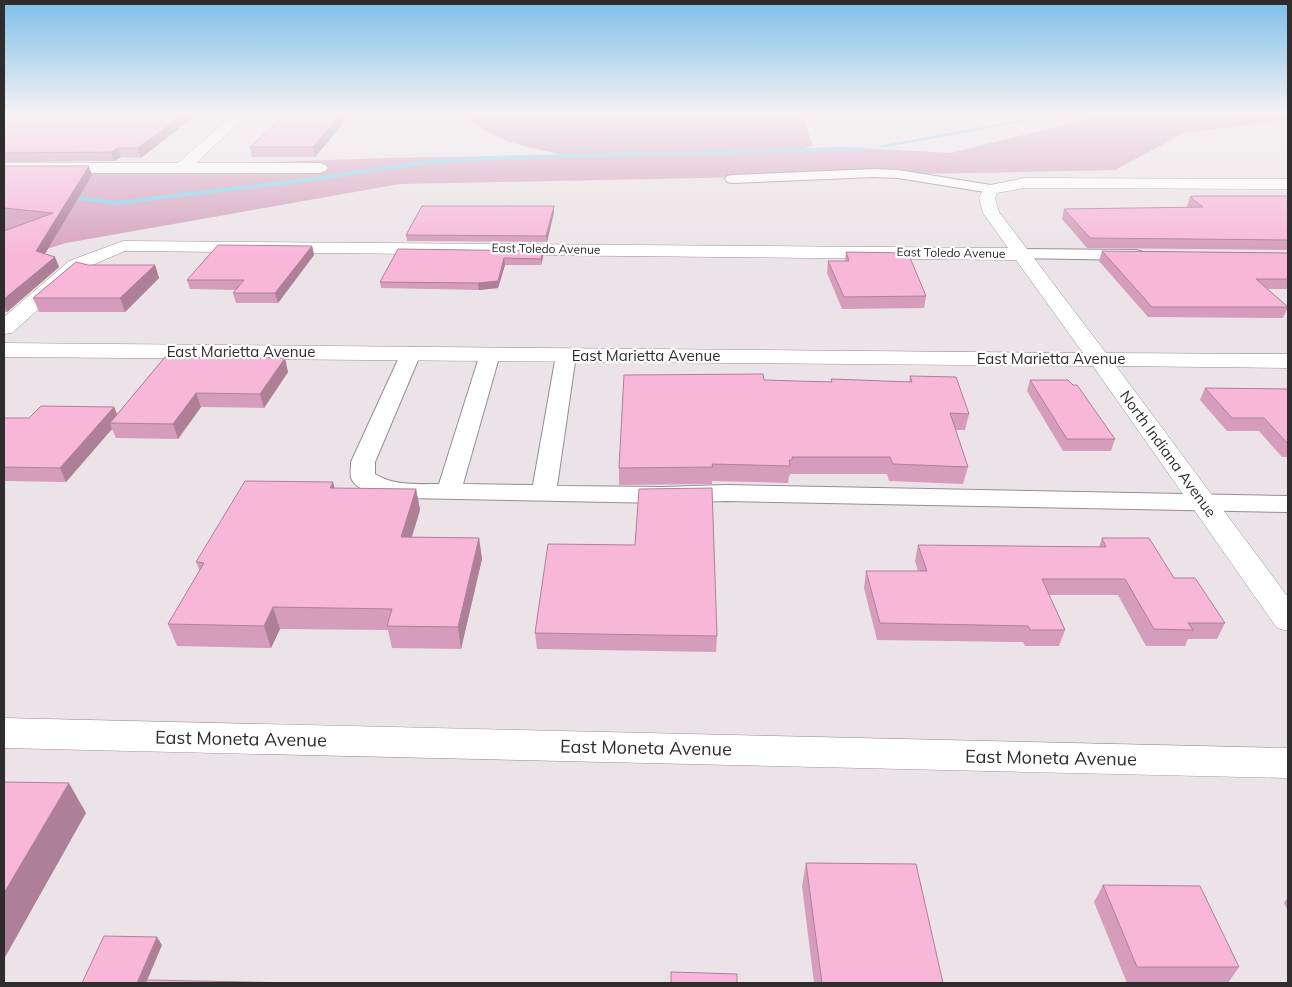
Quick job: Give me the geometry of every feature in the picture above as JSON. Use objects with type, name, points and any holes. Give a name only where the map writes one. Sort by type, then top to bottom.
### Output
[{"type":"street","points":[[182,168],[190,161]]},
{"type":"street","points":[[4,168],[320,168]]},
{"type":"street","points":[[991,188],[1025,183],[1288,184]]},
{"type":"street","name":"North Indiana Avenue","points":[[991,188],[987,198],[991,213],[1288,620]]},
{"type":"street","name":"East Toledo Avenue","points":[[4,328],[76,266],[123,246],[1020,254]]},
{"type":"street","name":"East Marietta Avenue","points":[[4,350],[1288,361]]},
{"type":"street","name":"East Moneta Avenue","points":[[4,733],[1288,763]]},
{"type":"lane","points":[[732,179],[882,173],[991,188]]},
{"type":"lane","points":[[1020,254],[1149,255]]},
{"type":"lane","points":[[410,353],[363,462],[363,477],[378,487],[406,491],[736,494],[1288,504]]},
{"type":"lane","points":[[449,491],[490,354]]},
{"type":"lane","points":[[544,492],[566,355]]},
{"type":"shaded area","points":[[298,161],[1132,161],[1115,170],[400,184],[66,243],[4,262],[4,171]]},
{"type":"building","points":[[4,166],[89,166],[36,251],[55,257],[4,299],[4,231],[53,213],[4,208]]},
{"type":"building","points":[[1288,196],[1288,240],[1090,238],[1064,209],[1203,207],[1190,197]]},
{"type":"building","points":[[422,206],[554,206],[546,236],[406,235]]},
{"type":"building","points":[[218,245],[312,246],[275,293],[233,293],[244,280],[187,280]]},
{"type":"building","points":[[398,249],[543,251],[541,259],[504,258],[498,281],[478,283],[380,282]]},
{"type":"building","points":[[1102,251],[1288,253],[1288,279],[1256,279],[1288,307],[1152,307]]},
{"type":"building","points":[[846,252],[908,253],[926,296],[844,297],[828,261],[849,261]]},
{"type":"building","points":[[76,262],[88,265],[155,265],[120,298],[33,298]]},
{"type":"building","points":[[165,357],[285,358],[260,394],[196,393],[173,424],[110,423]]},
{"type":"building","points":[[763,374],[764,380],[832,382],[831,379],[912,382],[910,376],[956,377],[969,414],[950,413],[968,467],[893,464],[890,457],[792,457],[792,460],[789,460],[790,466],[712,464],[713,467],[619,468],[624,375]]},
{"type":"building","points":[[1030,380],[1068,380],[1073,385],[1077,385],[1115,439],[1067,439]]},
{"type":"building","points":[[1205,388],[1288,389],[1288,444],[1264,418],[1232,418]]},
{"type":"building","points":[[41,406],[114,407],[60,468],[4,467],[4,418],[29,418]]},
{"type":"building","points":[[245,481],[333,482],[330,488],[416,489],[401,537],[479,538],[458,627],[387,626],[392,609],[273,607],[264,626],[168,624],[204,563],[196,562]]},
{"type":"building","points":[[712,488],[717,636],[535,633],[548,544],[635,545],[639,489]]},
{"type":"building","points":[[1102,538],[1149,538],[1174,578],[1195,578],[1225,623],[1188,623],[1193,630],[1154,629],[1125,579],[1042,579],[1065,630],[1030,630],[1028,626],[880,623],[866,571],[927,571],[918,545],[1106,547]]},
{"type":"building","points":[[4,782],[69,783],[4,893]]},
{"type":"building","points":[[806,863],[916,864],[943,983],[822,983]]},
{"type":"building","points":[[1103,885],[1200,886],[1239,967],[1137,967]]},
{"type":"building","points":[[104,936],[157,937],[137,983],[82,983]]},
{"type":"building","points":[[671,972],[737,974],[737,983],[671,983]]},
{"type":"building","points":[[147,980],[296,983],[145,983]]},
{"type":"waterway","points":[[63,196],[117,203],[443,161]]}]
